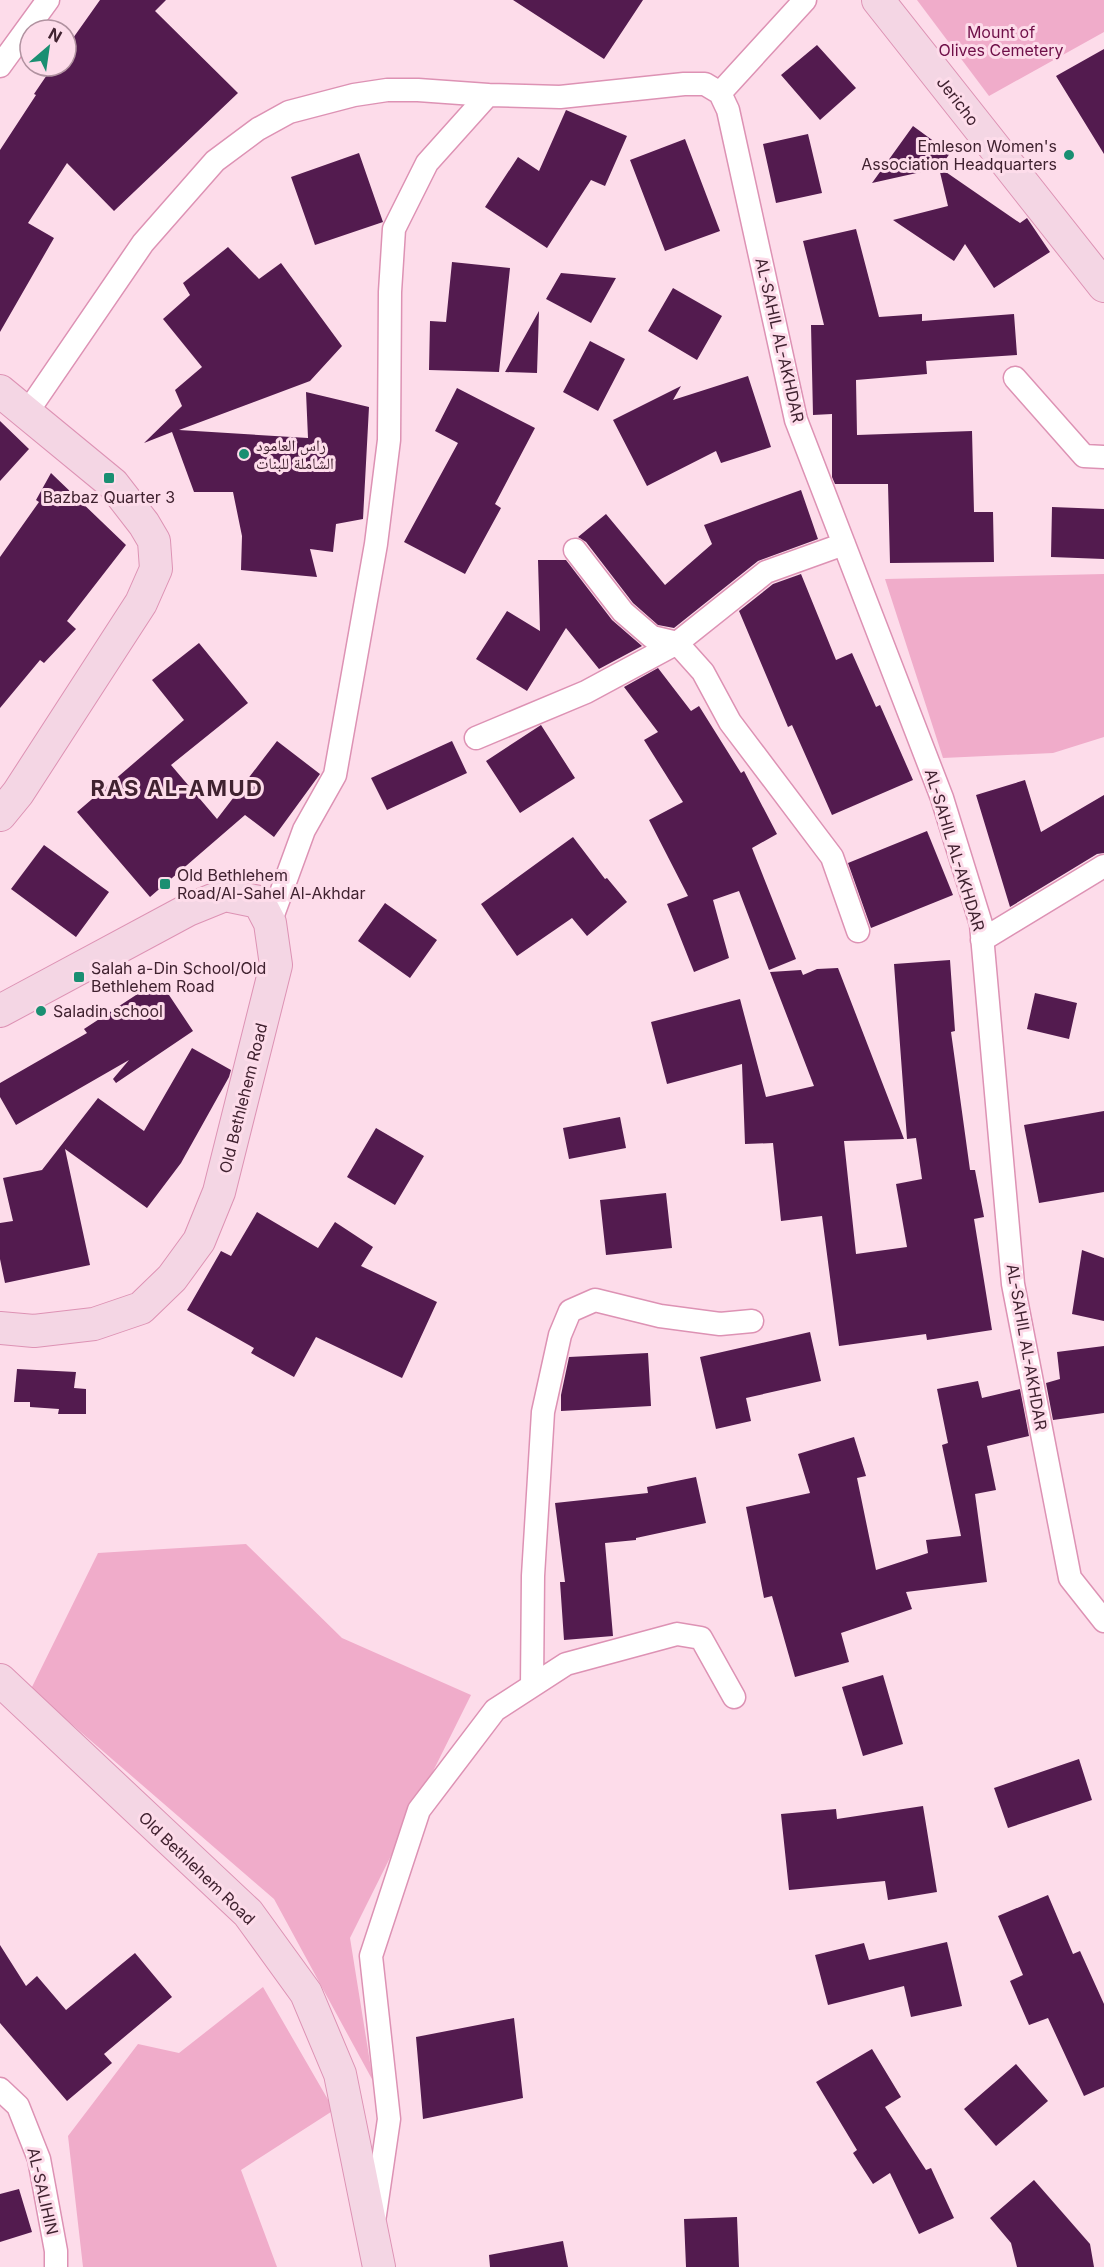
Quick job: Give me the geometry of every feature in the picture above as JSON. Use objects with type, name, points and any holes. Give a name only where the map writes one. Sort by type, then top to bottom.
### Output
[{"type":"street","points":[[0,66],[48,0]]},
{"type":"street","points":[[26,414],[142,243],[215,161],[258,129],[289,112],[354,94],[387,90],[560,97],[684,84],[705,84],[720,93],[805,0]]},
{"type":"street","name":"Jericho","points":[[878,0],[1104,286]]},
{"type":"street","name":"AL-SAHIL AL-AKHDAR","points":[[720,93],[728,110],[796,420],[942,798],[981,924],[1013,1284],[1070,1578],[1104,1621]]},
{"type":"street","points":[[270,923],[304,830],[335,775],[376,544],[390,440],[390,292],[394,229],[427,163],[488,95]]},
{"type":"street","points":[[1015,378],[1084,456],[1104,456]]},
{"type":"street","points":[[0,391],[113,484],[144,524],[154,541],[156,569],[141,603],[18,793],[0,815]]},
{"type":"street","points":[[476,738],[586,692],[677,643],[766,572],[844,544]]},
{"type":"street","points":[[575,550],[623,612],[652,637],[677,643],[703,672],[730,722],[832,857],[858,931]]},
{"type":"street","points":[[982,940],[1104,866]]},
{"type":"street","name":"Old Bethlehem Road","points":[[0,1011],[188,910],[225,895],[259,902],[270,923],[276,965],[219,1192],[199,1241],[172,1278],[141,1308],[94,1324],[34,1331],[0,1328]]},
{"type":"street","points":[[532,1686],[532,1576],[543,1412],[560,1335],[570,1311],[595,1300],[660,1316],[720,1324],[752,1321]]},
{"type":"street","points":[[372,2232],[389,2119],[371,1956],[419,1810],[495,1710],[566,1664],[677,1634],[701,1638],[734,1697]]},
{"type":"street","name":"Old Bethlehem Road","points":[[0,1680],[248,1913],[306,1993],[340,2074],[379,2267]]},
{"type":"street","name":"AL-SALIHIN","points":[[0,2089],[18,2106],[39,2159],[56,2251],[56,2267]]},
{"type":"green space","name":"Mount of Olives Cemetery","points":[[917,0],[1104,0],[1104,32],[989,96]]},
{"type":"green space","points":[[1104,574],[1104,737],[1053,753],[943,758],[885,579]]},
{"type":"green space","points":[[246,1544],[342,1638],[471,1695],[350,1938],[373,2081],[274,1899],[31,1689],[98,1553]]},
{"type":"green space","points":[[263,1987],[334,2110],[241,2170],[277,2267],[83,2267],[68,2136],[138,2044],[179,2053]]},
{"type":"building","points":[[100,0],[166,0],[155,11],[238,93],[114,211],[67,163],[28,223],[54,238],[0,332],[0,150],[45,78],[78,78],[78,31]]},
{"type":"building","points":[[513,0],[643,0],[604,59]]},
{"type":"building","points":[[817,45],[856,88],[820,120],[781,75]]},
{"type":"building","points":[[1104,49],[1104,154],[1056,76]]},
{"type":"building","points":[[566,110],[627,136],[605,186],[591,180],[547,248],[485,207],[518,157],[539,171]]},
{"type":"building","points":[[913,126],[950,153],[940,168],[1020,223],[1027,218],[1050,252],[994,288],[965,244],[954,261],[893,220],[948,206],[939,168],[872,183]]},
{"type":"building","points":[[808,134],[822,193],[776,203],[763,144]]},
{"type":"building","points":[[685,139],[720,231],[665,251],[630,160]]},
{"type":"building","points":[[359,153],[383,222],[315,245],[291,177]]},
{"type":"building","points":[[856,229],[879,317],[922,314],[922,321],[1014,314],[1017,355],[926,361],[927,374],[856,380],[857,435],[972,431],[974,512],[993,512],[994,562],[890,563],[888,484],[835,484],[832,477],[832,414],[813,415],[811,325],[824,325],[803,241]]},
{"type":"building","points":[[228,247],[259,279],[281,263],[342,346],[310,381],[179,430],[308,438],[306,392],[369,407],[363,519],[336,524],[333,552],[310,549],[317,577],[241,570],[242,536],[233,492],[194,492],[172,432],[144,443],[182,406],[175,390],[202,367],[163,319],[190,295],[183,283]]},
{"type":"building","points":[[452,262],[510,268],[499,372],[429,370],[430,321],[446,322]]},
{"type":"building","points":[[561,273],[616,278],[591,323],[546,299]]},
{"type":"building","points":[[673,288],[722,316],[697,360],[648,331]]},
{"type":"building","points":[[539,311],[537,373],[505,372]]},
{"type":"building","points":[[590,341],[625,359],[598,411],[563,392]]},
{"type":"building","points":[[748,376],[771,447],[721,463],[716,451],[647,486],[613,420],[681,386],[673,400]]},
{"type":"building","points":[[457,388],[535,428],[495,504],[501,508],[465,574],[404,542],[458,443],[435,431]]},
{"type":"building","points":[[0,421],[29,449],[0,481]]},
{"type":"building","points":[[51,473],[126,545],[67,621],[76,629],[44,663],[40,660],[0,708],[0,557],[39,502],[36,500]]},
{"type":"building","points":[[801,490],[818,539],[758,561],[674,628],[658,625],[633,603],[586,542],[578,537],[606,514],[665,585],[712,544],[704,525]]},
{"type":"building","points":[[1052,507],[1104,509],[1104,559],[1051,557]]},
{"type":"building","points":[[538,560],[566,560],[612,620],[642,646],[599,669],[566,628],[527,691],[476,659],[507,611],[540,631]]},
{"type":"building","points":[[801,574],[836,660],[852,653],[876,707],[880,705],[913,780],[832,815],[792,725],[788,727],[739,611],[773,584]]},
{"type":"building","points":[[199,643],[248,703],[171,765],[217,819],[277,741],[320,774],[274,837],[245,815],[150,897],[77,812],[184,720],[152,680]]},
{"type":"building","points":[[658,668],[691,711],[699,706],[741,773],[744,771],[777,834],[752,848],[796,959],[769,970],[739,891],[713,900],[729,958],[694,972],[667,904],[688,896],[649,820],[683,802],[644,740],[658,732],[624,687]]},
{"type":"building","points":[[541,725],[575,778],[520,813],[486,761]]},
{"type":"building","points":[[452,741],[467,773],[387,810],[371,778]]},
{"type":"building","points":[[1025,780],[1041,832],[1104,795],[1104,853],[1097,854],[1010,907],[976,795]]},
{"type":"building","points":[[927,831],[953,895],[871,928],[848,863]]},
{"type":"building","points":[[573,837],[605,879],[607,878],[627,902],[587,936],[572,918],[517,956],[481,904]]},
{"type":"building","points":[[44,845],[109,892],[76,937],[11,889]]},
{"type":"building","points":[[385,903],[437,940],[410,978],[358,941]]},
{"type":"building","points":[[950,960],[955,1031],[951,1032],[970,1170],[975,1170],[984,1217],[974,1219],[992,1330],[927,1340],[926,1334],[839,1346],[822,1216],[781,1221],[773,1143],[745,1144],[742,1064],[667,1084],[651,1022],[740,999],[766,1097],[814,1086],[770,972],[801,970],[803,975],[817,969],[838,968],[904,1139],[844,1141],[856,1254],[907,1247],[896,1184],[922,1179],[916,1138],[907,1139],[894,964]]},
{"type":"building","points":[[159,980],[193,1031],[116,1083],[113,1079],[129,1060],[16,1125],[0,1097],[0,1083],[87,1033],[84,1029]]},
{"type":"building","points":[[1035,993],[1077,1003],[1069,1039],[1027,1029]]},
{"type":"building","points":[[192,1048],[231,1070],[181,1163],[147,1208],[65,1149],[90,1265],[5,1283],[0,1259],[0,1223],[13,1221],[3,1178],[42,1170],[98,1098],[144,1131]]},
{"type":"building","points":[[1104,1111],[1104,1192],[1039,1203],[1024,1125]]},
{"type":"building","points":[[620,1117],[626,1148],[569,1159],[563,1128]]},
{"type":"building","points":[[376,1128],[424,1156],[395,1205],[347,1177]]},
{"type":"building","points":[[666,1193],[672,1248],[606,1255],[600,1200]]},
{"type":"building","points":[[257,1212],[318,1248],[335,1222],[373,1247],[361,1266],[437,1302],[402,1378],[316,1337],[294,1377],[251,1353],[254,1348],[187,1310],[221,1251],[231,1256]]},
{"type":"building","points":[[1082,1250],[1104,1258],[1104,1321],[1072,1314]]},
{"type":"building","points":[[810,1332],[821,1381],[746,1398],[751,1421],[716,1429],[700,1357]]},
{"type":"building","points":[[1104,1346],[1104,1413],[1053,1420],[1046,1383],[1060,1379],[1057,1352]]},
{"type":"building","points":[[648,1353],[651,1406],[561,1411],[561,1395],[569,1357]]},
{"type":"building","points":[[17,1369],[76,1372],[74,1388],[86,1389],[86,1414],[58,1414],[59,1409],[30,1407],[30,1402],[14,1402]]},
{"type":"building","points":[[978,1381],[982,1398],[1020,1389],[1029,1436],[987,1446],[996,1490],[975,1494],[987,1582],[906,1592],[912,1609],[841,1633],[849,1662],[795,1677],[772,1596],[764,1598],[746,1507],[810,1493],[798,1454],[854,1437],[866,1476],[857,1478],[876,1570],[928,1553],[926,1540],[961,1536],[942,1445],[948,1443],[937,1389]]},
{"type":"building","points":[[696,1477],[706,1523],[636,1538],[636,1540],[605,1543],[613,1636],[564,1640],[560,1582],[565,1582],[555,1503],[648,1493],[647,1487]]},
{"type":"building","points":[[883,1675],[903,1744],[863,1756],[842,1687]]},
{"type":"building","points":[[1079,1759],[1092,1800],[1008,1828],[994,1788]]},
{"type":"building","points":[[923,1806],[937,1892],[888,1900],[885,1881],[789,1890],[781,1814],[836,1809],[837,1819]]},
{"type":"building","points":[[1048,1895],[1073,1954],[1080,1951],[1104,2004],[1104,2087],[1084,2096],[1048,2018],[1029,2025],[1010,1981],[1023,1975],[998,1916]]},
{"type":"building","points":[[947,1942],[962,2006],[911,2017],[904,1986],[828,2005],[815,1955],[864,1943],[869,1960]]},
{"type":"building","points":[[0,1945],[26,1986],[37,1976],[66,2010],[135,1953],[172,1997],[104,2054],[112,2063],[67,2101],[0,2023]]},
{"type":"building","points":[[514,2018],[523,2098],[423,2119],[416,2037]]},
{"type":"building","points":[[872,2049],[901,2097],[885,2107],[926,2170],[931,2168],[954,2218],[919,2234],[890,2173],[873,2184],[853,2153],[857,2150],[816,2082]]},
{"type":"building","points":[[1016,2064],[1048,2101],[996,2146],[964,2109]]},
{"type":"building","points":[[1034,2180],[1090,2244],[1094,2267],[1017,2267],[1011,2243],[990,2218]]},
{"type":"building","points":[[19,2189],[32,2232],[0,2242],[0,2194]]},
{"type":"building","points":[[737,2217],[739,2267],[686,2267],[684,2219]]},
{"type":"building","points":[[563,2241],[568,2267],[490,2267],[489,2255]]},
{"type":"place","name":"Emleson Women's Association Headquarters","points":[[1069,155]]},
{"type":"place","name":"راس العامود الشاملة للبنات","points":[[244,454]]},
{"type":"place","name":"Bazbaz Quarter 3","points":[[109,478]]},
{"type":"place","name":"Old Bethlehem Road/Al-Sahel Al-Akhdar","points":[[165,884]]},
{"type":"place","name":"Salah a-Din School/Old Bethlehem Road","points":[[79,977]]},
{"type":"place","name":"Saladin school","points":[[41,1011]]},
{"type":"district","name":"RAS AL-AMUD","points":[[177,788]]}]
